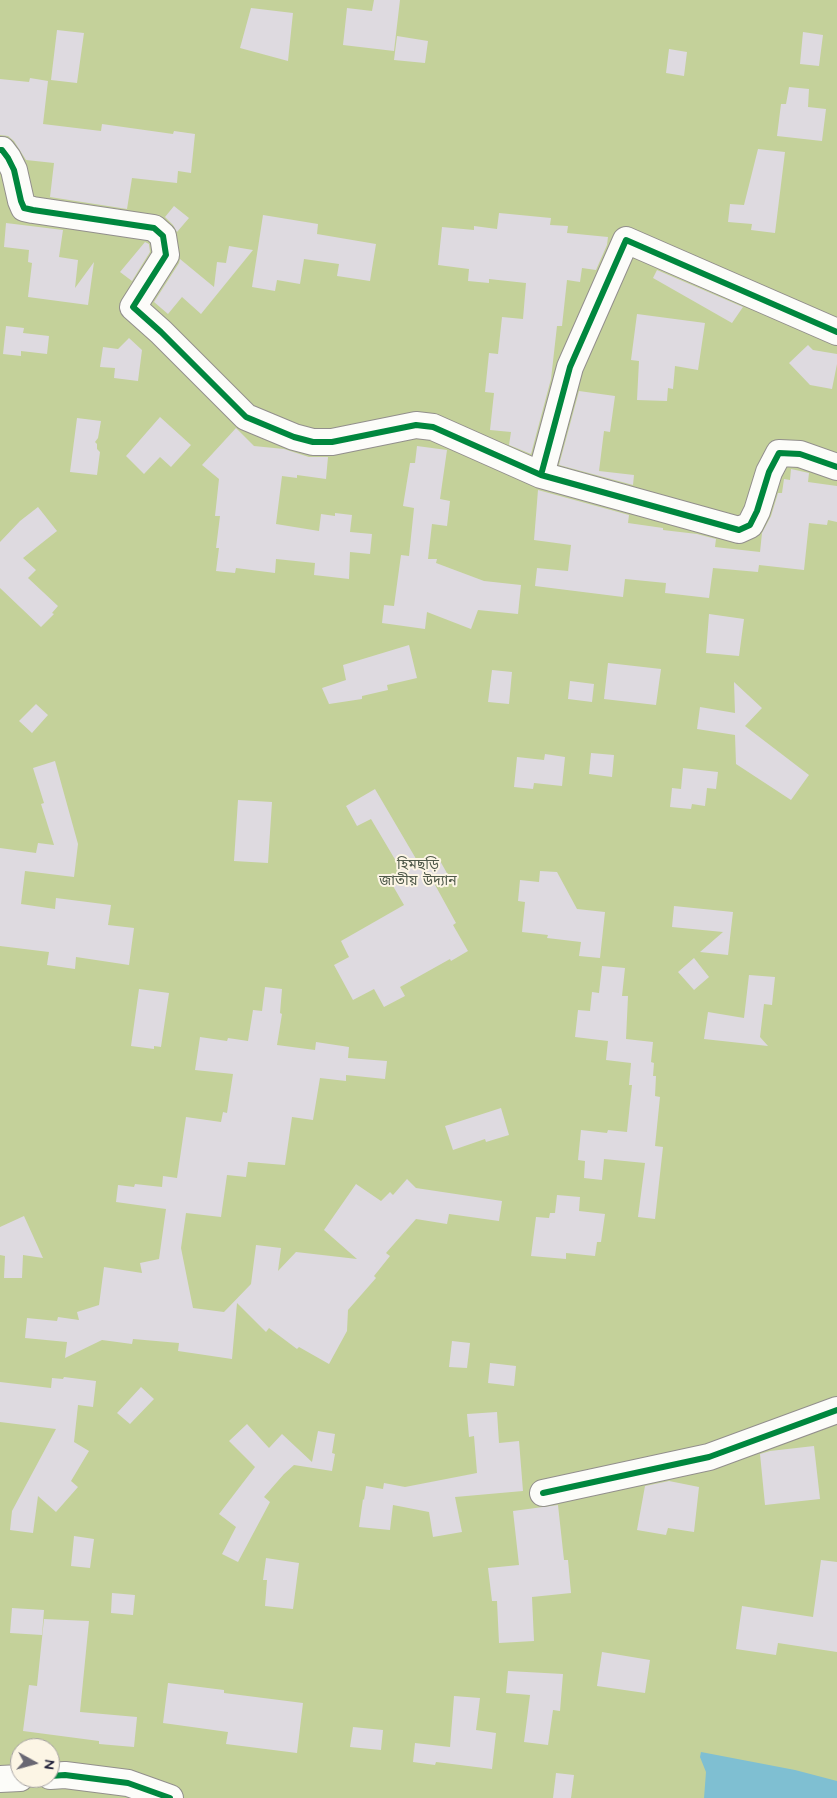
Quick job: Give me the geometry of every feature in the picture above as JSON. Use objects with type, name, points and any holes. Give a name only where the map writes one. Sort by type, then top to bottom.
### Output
[{"type":"street","points":[[0,150],[8,158],[14,170],[24,208],[154,228],[162,236],[166,255],[133,307],[162,332],[246,417],[294,437],[313,442],[332,442],[416,425],[433,427],[541,475],[739,530],[750,525],[757,511],[769,472],[779,453],[800,454],[837,468]]},
{"type":"street","points":[[541,475],[570,367],[626,240],[837,332]]},
{"type":"street","points":[[543,1493],[709,1457],[837,1410]]},
{"type":"street","points":[[60,1775],[128,1783],[170,1798]]},
{"type":"green space","name":"হিমছড়ি জাতীয় উদ্যান","points":[[0,0],[837,0],[837,1798],[0,1798]]},
{"type":"water","points":[[701,1752],[795,1770],[837,1781],[837,1798],[704,1798],[706,1772],[700,1757]]},
{"type":"building","points":[[374,0],[400,0],[394,51],[343,45],[347,8],[372,11]]},
{"type":"building","points":[[251,8],[293,13],[288,61],[240,48]]},
{"type":"building","points":[[57,30],[84,33],[77,83],[51,80]]},
{"type":"building","points":[[803,32],[823,35],[819,66],[800,64]]},
{"type":"building","points":[[397,36],[428,41],[425,63],[394,60]]},
{"type":"building","points":[[669,49],[687,52],[684,76],[666,73]]},
{"type":"building","points":[[30,78],[48,81],[43,124],[101,131],[102,124],[173,134],[174,131],[195,134],[191,173],[178,171],[177,183],[132,178],[127,209],[50,197],[54,163],[26,160],[14,141],[8,136],[0,135],[0,79],[29,82]]},
{"type":"building","points":[[789,87],[809,89],[808,107],[826,109],[822,141],[777,136],[781,104],[786,104]]},
{"type":"building","points":[[758,149],[785,152],[775,233],[751,230],[752,224],[728,222],[730,204],[744,205]]},
{"type":"building","points":[[174,206],[189,218],[177,232],[165,217]]},
{"type":"building","points":[[499,213],[551,218],[550,225],[568,226],[567,233],[608,237],[607,245],[596,270],[582,268],[580,282],[567,280],[562,326],[557,326],[551,379],[531,454],[509,445],[511,432],[490,430],[494,393],[485,392],[489,353],[498,354],[502,317],[523,319],[526,283],[489,279],[489,283],[468,281],[469,269],[438,265],[442,227],[474,230],[474,226],[497,229]]},
{"type":"building","points":[[263,215],[318,224],[317,234],[376,244],[370,281],[337,276],[339,264],[304,259],[300,284],[277,280],[275,291],[252,287]]},
{"type":"building","points":[[6,223],[63,230],[59,257],[78,260],[75,288],[94,262],[88,305],[28,297],[32,263],[28,262],[29,250],[4,247]]},
{"type":"building","points":[[145,242],[149,244],[150,252],[132,281],[120,272]]},
{"type":"building","points":[[229,246],[253,250],[201,314],[182,297],[168,314],[154,302],[180,259],[214,287],[217,262],[226,263]]},
{"type":"building","points":[[657,270],[743,307],[732,323],[653,278]]},
{"type":"building","points":[[637,314],[705,323],[698,370],[675,366],[673,389],[668,388],[667,401],[637,400],[639,361],[631,360]]},
{"type":"building","points":[[6,326],[24,328],[23,333],[49,336],[47,354],[21,351],[21,356],[3,354]]},
{"type":"building","points":[[129,338],[142,350],[138,381],[114,378],[115,368],[100,367],[103,347],[118,349]]},
{"type":"building","points":[[808,345],[813,350],[837,354],[832,389],[810,385],[789,363]]},
{"type":"building","points":[[579,391],[615,396],[610,432],[604,431],[599,471],[634,475],[633,485],[559,465]]},
{"type":"building","points":[[160,417],[191,445],[171,467],[160,457],[144,474],[126,456]]},
{"type":"building","points":[[77,418],[101,421],[98,438],[95,442],[100,452],[97,475],[70,472]]},
{"type":"building","points":[[236,428],[254,446],[284,449],[309,457],[328,457],[326,479],[297,475],[297,478],[282,476],[276,524],[319,531],[321,514],[335,516],[335,513],[352,515],[350,532],[372,534],[370,554],[350,552],[349,579],[314,575],[315,563],[276,559],[275,573],[236,568],[235,573],[216,571],[219,548],[216,548],[220,516],[215,516],[219,479],[202,465]]},
{"type":"building","points":[[417,446],[447,450],[440,499],[450,501],[447,526],[432,524],[428,559],[437,559],[436,563],[484,581],[521,585],[518,614],[478,610],[471,629],[427,612],[425,629],[382,623],[384,605],[394,606],[401,555],[409,556],[414,508],[403,506],[410,463],[415,463]]},
{"type":"building","points":[[791,469],[809,473],[808,482],[837,486],[837,522],[828,520],[827,525],[809,523],[804,570],[759,565],[758,572],[713,568],[709,598],[665,593],[666,583],[625,579],[623,597],[535,586],[537,568],[568,571],[571,545],[534,540],[538,490],[629,515],[628,523],[697,534],[716,539],[715,547],[760,552],[762,533],[771,516],[778,493],[782,493],[784,479],[790,480]]},
{"type":"building","points":[[38,507],[57,531],[23,558],[36,570],[28,578],[58,606],[52,613],[54,614],[41,627],[0,588],[0,542],[20,521]]},
{"type":"building","points":[[709,614],[744,619],[739,656],[706,653]]},
{"type":"building","points":[[409,645],[417,678],[387,685],[388,690],[362,696],[362,699],[329,704],[322,688],[346,680],[343,665]]},
{"type":"building","points":[[608,663],[661,669],[656,705],[604,699]]},
{"type":"building","points":[[492,670],[512,672],[509,704],[488,702]]},
{"type":"building","points":[[570,681],[594,684],[592,702],[568,699]]},
{"type":"building","points":[[734,682],[762,708],[745,726],[809,775],[791,800],[736,764],[735,735],[697,729],[700,707],[735,713]]},
{"type":"building","points":[[36,704],[48,715],[32,733],[19,721]]},
{"type":"building","points":[[591,753],[614,755],[612,777],[589,774]]},
{"type":"building","points":[[545,754],[565,757],[562,786],[534,783],[533,789],[514,787],[517,757],[544,760]]},
{"type":"building","points":[[55,761],[78,844],[74,877],[25,871],[21,904],[55,909],[56,898],[111,905],[108,925],[134,928],[129,965],[76,957],[75,969],[47,965],[49,952],[0,946],[0,848],[36,853],[38,843],[54,845],[41,804],[44,803],[33,768]]},
{"type":"building","points":[[683,768],[718,772],[716,789],[707,788],[705,806],[692,804],[691,809],[670,807],[672,788],[681,789]]},
{"type":"building","points":[[375,789],[422,869],[439,859],[448,875],[434,883],[456,923],[453,925],[468,951],[400,987],[405,996],[384,1007],[374,989],[353,1000],[334,965],[349,957],[341,941],[404,905],[393,886],[406,878],[371,819],[357,826],[346,806]]},
{"type":"building","points":[[238,800],[272,802],[268,863],[234,861]]},
{"type":"building","points":[[540,871],[557,872],[577,909],[605,912],[600,958],[579,956],[581,942],[547,938],[548,935],[522,932],[525,902],[518,901],[520,880],[539,882]]},
{"type":"building","points":[[674,906],[733,912],[728,955],[700,952],[723,932],[672,927]]},
{"type":"building","points":[[694,958],[709,977],[694,990],[678,972]]},
{"type":"building","points":[[602,966],[625,968],[622,996],[628,996],[626,1039],[653,1042],[651,1062],[654,1063],[653,1076],[656,1076],[655,1096],[660,1097],[655,1146],[663,1147],[655,1219],[638,1217],[645,1163],[604,1159],[602,1180],[584,1178],[585,1161],[578,1160],[581,1130],[607,1133],[608,1130],[627,1132],[632,1085],[629,1085],[631,1063],[606,1060],[608,1041],[575,1037],[578,1010],[590,1011],[592,992],[599,993]]},
{"type":"building","points":[[749,975],[775,977],[772,1005],[764,1004],[760,1037],[768,1046],[704,1039],[708,1012],[744,1018]]},
{"type":"building","points":[[265,987],[282,989],[280,1013],[282,1014],[277,1045],[315,1050],[316,1042],[349,1047],[348,1058],[387,1061],[385,1079],[346,1075],[346,1081],[320,1078],[313,1120],[292,1117],[285,1165],[248,1162],[246,1177],[227,1175],[221,1217],[186,1213],[181,1248],[193,1308],[224,1312],[251,1284],[256,1245],[281,1248],[278,1271],[296,1252],[357,1259],[324,1230],[356,1184],[381,1201],[390,1192],[393,1195],[407,1179],[416,1188],[502,1201],[499,1221],[449,1214],[447,1224],[416,1219],[386,1253],[390,1256],[374,1276],[376,1278],[348,1310],[347,1331],[329,1364],[299,1347],[297,1349],[269,1328],[266,1332],[237,1303],[232,1359],[178,1351],[179,1343],[133,1339],[132,1344],[102,1340],[65,1358],[67,1342],[25,1338],[27,1318],[57,1321],[58,1317],[79,1320],[77,1312],[99,1305],[104,1267],[142,1273],[140,1263],[159,1259],[166,1209],[116,1202],[118,1185],[134,1187],[135,1184],[162,1187],[163,1176],[177,1178],[186,1117],[221,1122],[223,1112],[227,1113],[233,1074],[195,1070],[200,1037],[227,1041],[228,1038],[248,1041],[253,1010],[262,1011]]},
{"type":"building","points":[[139,989],[169,993],[161,1047],[154,1046],[154,1049],[131,1046]]},
{"type":"building","points":[[501,1108],[509,1135],[486,1142],[485,1139],[453,1150],[445,1126]]},
{"type":"building","points":[[557,1195],[580,1197],[579,1211],[605,1214],[601,1242],[597,1242],[595,1256],[566,1253],[566,1259],[531,1256],[536,1217],[549,1218],[550,1213],[555,1213]]},
{"type":"building","points":[[24,1216],[43,1258],[23,1255],[22,1278],[4,1278],[5,1256],[0,1255],[0,1227]]},
{"type":"building","points":[[452,1341],[470,1343],[467,1368],[449,1367]]},
{"type":"building","points":[[490,1363],[516,1366],[514,1386],[488,1383]]},
{"type":"building","points":[[64,1377],[96,1381],[93,1407],[78,1405],[74,1442],[89,1451],[71,1481],[78,1487],[56,1512],[38,1496],[33,1533],[10,1530],[12,1511],[56,1429],[0,1422],[0,1382],[51,1388],[52,1378],[63,1379]]},
{"type":"building","points":[[141,1387],[154,1399],[130,1424],[117,1413]]},
{"type":"building","points":[[497,1412],[499,1443],[519,1441],[523,1491],[455,1497],[462,1532],[433,1537],[429,1512],[393,1505],[390,1530],[359,1527],[366,1486],[383,1489],[384,1483],[405,1487],[477,1473],[474,1436],[469,1437],[467,1414]]},
{"type":"building","points":[[247,1424],[269,1448],[282,1434],[312,1462],[318,1431],[335,1434],[332,1453],[335,1454],[332,1471],[294,1465],[284,1474],[264,1497],[270,1502],[238,1562],[222,1554],[236,1527],[219,1514],[255,1467],[229,1441]]},
{"type":"building","points":[[814,1446],[820,1499],[765,1505],[760,1454],[770,1451]]},
{"type":"building","points":[[669,1481],[699,1487],[694,1532],[668,1528],[666,1535],[637,1530],[645,1486]]},
{"type":"building","points":[[558,1505],[564,1560],[568,1560],[571,1593],[532,1597],[534,1641],[499,1643],[497,1601],[492,1601],[488,1568],[519,1565],[513,1511]]},
{"type":"building","points":[[74,1536],[94,1539],[90,1568],[71,1566]]},
{"type":"building","points":[[266,1558],[299,1563],[293,1609],[265,1606],[267,1580],[263,1580]]},
{"type":"building","points":[[821,1560],[837,1562],[837,1652],[778,1643],[776,1655],[736,1649],[742,1606],[813,1617]]},
{"type":"building","points":[[112,1593],[135,1595],[133,1615],[111,1613]]},
{"type":"building","points":[[12,1608],[44,1610],[42,1635],[10,1633]]},
{"type":"building","points":[[44,1619],[89,1621],[80,1712],[137,1717],[134,1747],[99,1744],[99,1741],[23,1731],[29,1685],[37,1686]]},
{"type":"building","points":[[602,1652],[650,1660],[645,1693],[597,1686]]},
{"type":"building","points":[[508,1671],[563,1674],[560,1711],[553,1710],[548,1745],[524,1742],[530,1695],[506,1693]]},
{"type":"building","points":[[168,1683],[224,1690],[224,1693],[303,1703],[297,1753],[226,1744],[228,1732],[163,1723]]},
{"type":"building","points":[[454,1696],[480,1698],[476,1730],[496,1733],[492,1769],[436,1762],[435,1765],[413,1762],[415,1743],[450,1747]]},
{"type":"building","points":[[353,1727],[383,1730],[381,1750],[350,1747]]},
{"type":"building","points":[[556,1773],[574,1775],[571,1798],[553,1798]]},
{"type":"cycle path","points":[[0,150],[8,158],[14,170],[24,208],[154,228],[163,236],[166,255],[133,307],[161,332],[246,417],[294,437],[313,442],[332,442],[416,425],[433,427],[541,475],[739,530],[750,525],[757,511],[769,472],[779,453],[800,454],[837,467]]},
{"type":"cycle path","points":[[541,475],[570,367],[626,240],[837,332]]},
{"type":"cycle path","points":[[543,1493],[709,1457],[837,1410]]},
{"type":"cycle path","points":[[60,1775],[128,1783],[170,1798]]}]
